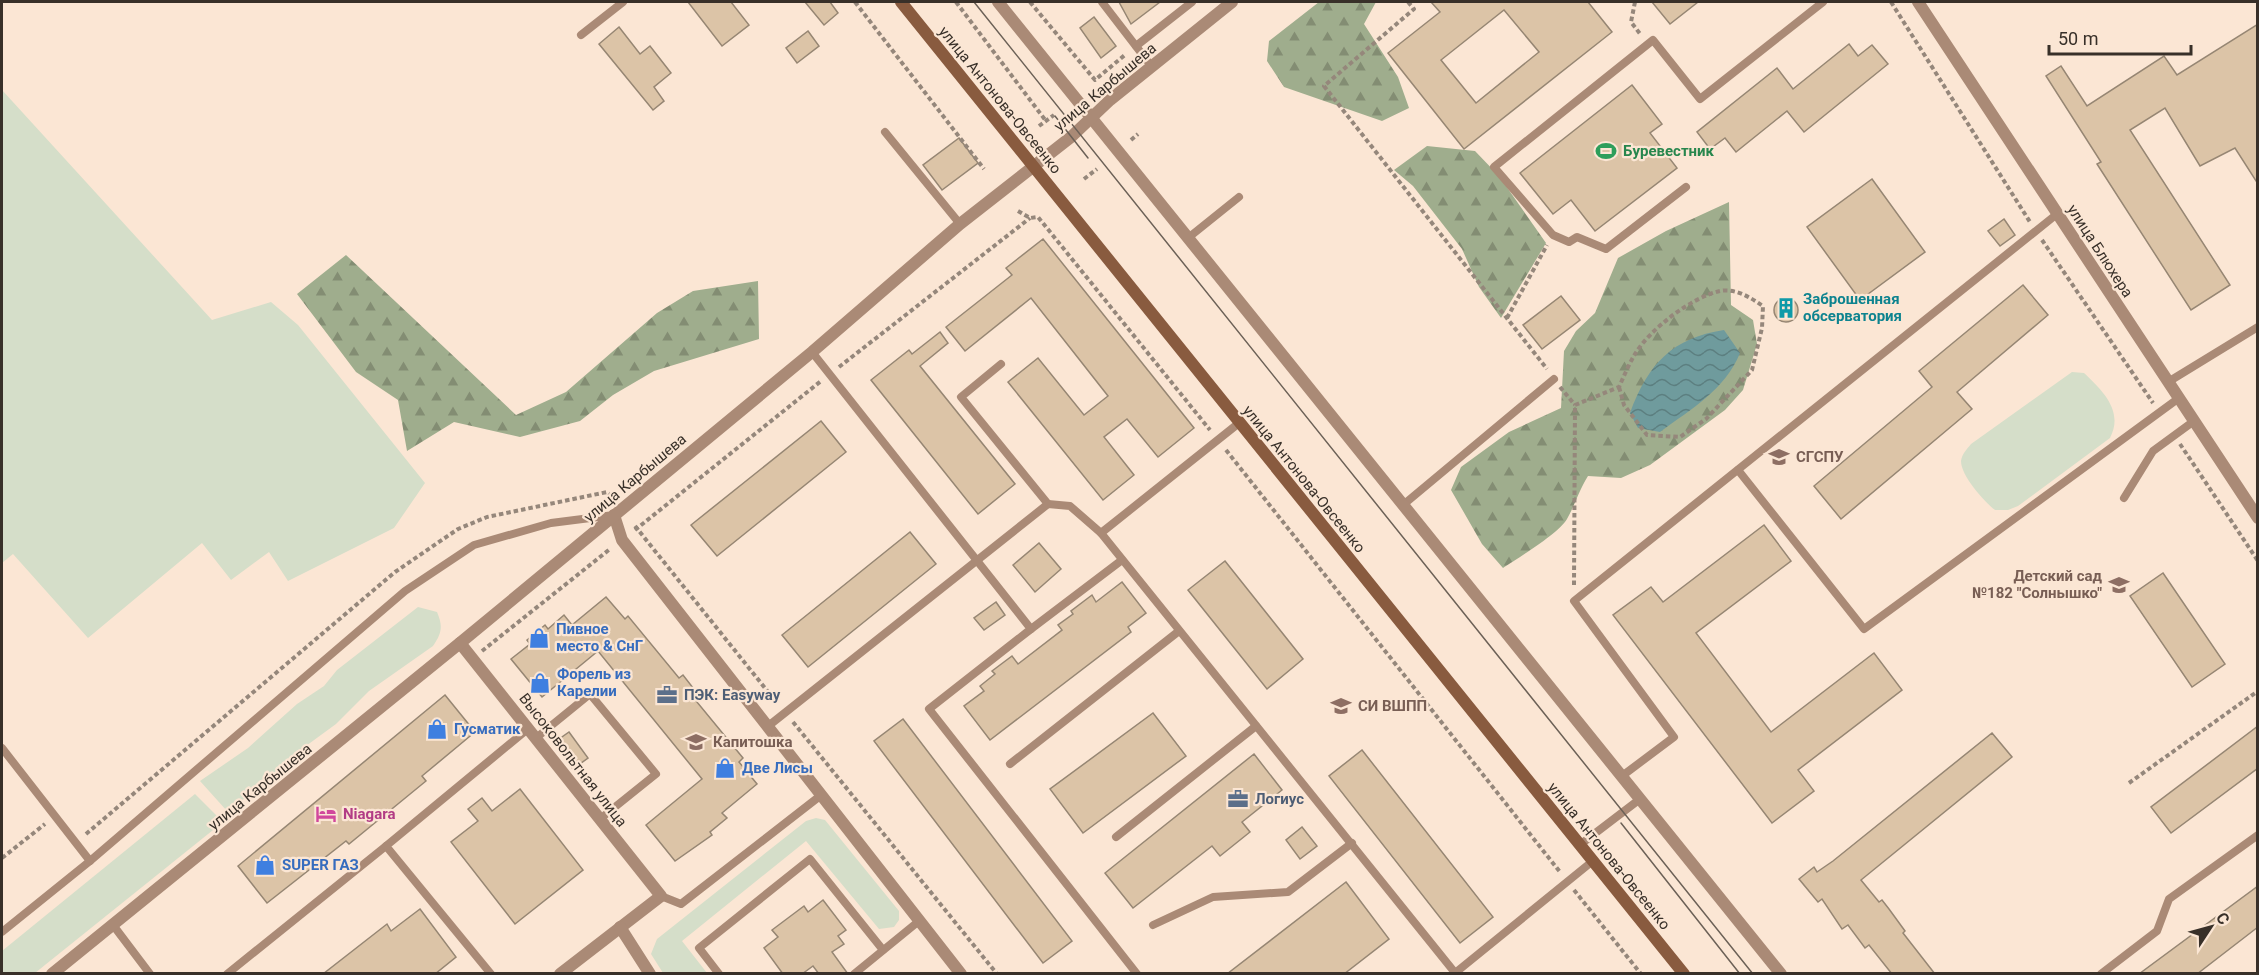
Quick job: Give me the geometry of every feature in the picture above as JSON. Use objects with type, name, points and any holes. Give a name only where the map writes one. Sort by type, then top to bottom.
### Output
[{"type":"main road","name":"улица Антонова-Овсеенко","points":[[902,2],[1684,974]]},
{"type":"street","points":[[998,2],[1781,974]]},
{"type":"street","name":"улица Карбышева","points":[[52,974],[460,643],[624,505],[812,352],[960,224],[1071,137],[1090,117],[1233,2]]},
{"type":"street","name":"улица Блюхера","points":[[1918,2],[2258,518]]},
{"type":"street","points":[[614,515],[622,540],[961,974]]},
{"type":"street","name":"Высоковольтная улица","points":[[460,643],[661,896]]},
{"type":"street","points":[[560,974],[661,896]]},
{"type":"street","points":[[620,927],[650,974]]},
{"type":"lane","points":[[581,35],[623,2]]},
{"type":"lane","points":[[1102,2],[1152,67]]},
{"type":"lane","points":[[1136,46],[1192,2]]},
{"type":"lane","points":[[1686,188],[1606,249],[1577,237],[1569,242],[1553,235],[1494,167],[1653,40],[1700,99],[1823,2]]},
{"type":"lane","points":[[885,132],[960,224]]},
{"type":"lane","points":[[1188,238],[1239,197]]},
{"type":"lane","points":[[1622,776],[1674,737],[1574,601],[2057,214]]},
{"type":"lane","points":[[2168,382],[2258,327]]},
{"type":"lane","points":[[812,352],[1031,629]]},
{"type":"lane","points":[[1001,364],[961,397],[1048,504]]},
{"type":"lane","points":[[1403,505],[1554,380]]},
{"type":"lane","points":[[1738,470],[1864,629],[2179,398]]},
{"type":"lane","points":[[2124,498],[2153,451],[2194,421]]},
{"type":"lane","points":[[1101,533],[1239,423]]},
{"type":"lane","points":[[767,727],[1048,504],[1070,506],[1101,533],[1455,973],[1594,860]]},
{"type":"lane","points":[[2,932],[90,861],[405,591],[474,545],[551,523],[614,515]]},
{"type":"lane","points":[[1122,560],[929,709],[1137,974]]},
{"type":"lane","points":[[1010,764],[1179,631]]},
{"type":"lane","points":[[227,974],[386,846],[533,733],[590,694],[656,774],[600,819]]},
{"type":"lane","points":[[1116,837],[1256,726]]},
{"type":"lane","points":[[2,748],[90,861]]},
{"type":"lane","points":[[661,896],[681,904],[820,796]]},
{"type":"lane","points":[[1581,844],[1640,799]]},
{"type":"lane","points":[[2101,974],[2157,931],[2169,899],[2258,834]]},
{"type":"lane","points":[[1153,925],[1213,897],[1288,892],[1352,843]]},
{"type":"lane","points":[[386,846],[491,974]]},
{"type":"lane","points":[[719,974],[699,948],[810,859],[883,950]]},
{"type":"lane","points":[[854,974],[919,921]]},
{"type":"lane","points":[[113,925],[150,974]]},
{"type":"path","points":[[855,2],[984,169]]},
{"type":"path","points":[[956,2],[1046,121]]},
{"type":"path","points":[[1030,2],[1095,80],[1136,46]]},
{"type":"path","points":[[1408,2],[1414,9],[1324,86],[1575,405],[1574,601]]},
{"type":"path","points":[[1635,2],[1631,22],[1648,43]]},
{"type":"path","points":[[1891,2],[2035,230],[2159,412]]},
{"type":"path","points":[[1039,126],[1054,115]]},
{"type":"path","points":[[1131,140],[1138,134]]},
{"type":"path","points":[[1084,179],[1097,169]]},
{"type":"path","points":[[1018,211],[1030,218]]},
{"type":"path","points":[[472,659],[830,374],[1030,218],[1038,217],[1218,440],[1641,974]]},
{"type":"path","points":[[1507,318],[1553,235]]},
{"type":"path","points":[[1575,405],[1619,387],[1635,353],[1656,328],[1695,302],[1721,291],[1745,294],[1763,306],[1762,328],[1752,370],[1706,419],[1680,438],[1647,435],[1624,405],[1619,387]]},
{"type":"path","points":[[2175,436],[2258,561]]},
{"type":"path","points":[[76,842],[395,572],[444,538],[487,517],[607,492],[624,505],[636,528],[997,974]]},
{"type":"path","points":[[2229,518],[2238,512]]},
{"type":"path","points":[[2129,783],[2258,691]]},
{"type":"path","points":[[2,858],[55,816]]},
{"type":"green space","points":[[1319,2],[1376,2],[1364,24],[1398,77],[1409,108],[1382,121],[1284,87],[1267,61],[1269,41]]},
{"type":"green space","points":[[2,90],[212,320],[271,302],[298,325],[425,483],[394,528],[288,581],[269,552],[231,580],[202,543],[88,638],[13,554],[2,563]]},
{"type":"green space","points":[[1427,146],[1475,151],[1499,176],[1546,243],[1501,318],[1479,287],[1462,249],[1413,186],[1394,170]]},
{"type":"green space","points":[[1729,202],[1731,305],[1753,320],[1757,344],[1743,390],[1725,410],[1650,465],[1621,478],[1588,476],[1570,514],[1562,525],[1503,568],[1482,544],[1451,490],[1461,467],[1509,432],[1561,408],[1564,351],[1576,331],[1595,313],[1618,258],[1666,231]]},
{"type":"green space","points":[[346,255],[516,415],[566,392],[657,313],[693,291],[758,281],[759,339],[654,371],[613,395],[580,421],[520,437],[454,422],[407,451],[398,400],[356,372],[297,294]]},
{"type":"green space","points":[[2072,372],[2084,373],[2109,402],[2115,419],[2110,438],[2018,506],[2008,510],[1995,510],[1979,494],[1965,474],[1961,461],[1964,454],[1971,444]]},
{"type":"green space","points":[[418,607],[437,612],[439,617],[441,629],[433,646],[369,691],[336,724],[284,762],[262,786],[227,811],[200,781],[248,748],[297,704],[324,686],[337,670]]},
{"type":"green space","points":[[195,794],[223,822],[35,973],[2,973],[2,951]]},
{"type":"green space","points":[[816,818],[825,820],[899,911],[899,920],[894,927],[879,929],[806,841],[682,941],[707,973],[663,973],[651,954],[657,939],[806,821]]},
{"type":"water","points":[[1724,330],[1740,353],[1726,378],[1695,407],[1660,432],[1638,428],[1630,413],[1645,380],[1654,367],[1664,356],[1690,339]]},
{"type":"building","points":[[688,2],[731,2],[749,25],[722,46]]},
{"type":"building","points":[[805,2],[830,2],[838,13],[824,25]]},
{"type":"building","points":[[1119,2],[1160,2],[1131,24]]},
{"type":"building","points":[[1431,2],[1588,2],[1612,32],[1464,149],[1388,53],[1440,12]],"holes":[[[1504,10],[1539,52],[1476,103],[1441,60]]]},
{"type":"building","points":[[1652,2],[1698,2],[1670,24]]},
{"type":"building","points":[[1094,17],[1116,46],[1101,58],[1080,28]]},
{"type":"building","points":[[2258,24],[2258,184],[2235,148],[2200,166],[2165,108],[2130,130],[2230,285],[2191,310],[2097,164],[2101,162],[2046,76],[2061,66],[2087,106],[2164,56],[2177,75]]},
{"type":"building","points":[[619,27],[640,54],[650,46],[671,73],[654,87],[664,101],[653,110],[599,44]]},
{"type":"building","points":[[808,31],[819,46],[797,63],[786,48]]},
{"type":"building","points":[[1849,44],[1858,56],[1872,45],[1888,64],[1804,132],[1787,111],[1736,152],[1725,138],[1710,149],[1697,132],[1777,68],[1793,89]]},
{"type":"building","name":"Буревестник","points":[[1632,85],[1662,124],[1650,133],[1677,168],[1595,231],[1571,200],[1553,214],[1520,173]]},
{"type":"building","points":[[959,138],[978,163],[942,190],[923,165]]},
{"type":"building","points":[[1872,179],[1925,252],[1860,300],[1807,227]]},
{"type":"building","points":[[2004,219],[2015,235],[2000,246],[1988,231]]},
{"type":"building","points":[[1043,239],[1194,428],[1158,457],[1127,419],[1104,437],[1134,475],[1103,500],[1008,382],[1038,358],[1084,415],[1108,396],[1031,298],[965,351],[946,327],[1012,275],[1006,268]]},
{"type":"building","points":[[2023,285],[2048,315],[1957,392],[1972,409],[1841,519],[1814,486],[1932,387],[1919,371]]},
{"type":"building","points":[[1561,296],[1580,320],[1542,349],[1523,325]]},
{"type":"building","name":"Заброшенная обсерватория","points":[[1786,298],[1791,299],[1797,305],[1797,315],[1791,321],[1786,322],[1781,321],[1775,315],[1774,310],[1775,305],[1781,299]]},
{"type":"building","points":[[940,332],[948,343],[920,366],[1015,484],[978,514],[871,380],[909,350],[912,354]]},
{"type":"building","points":[[821,421],[846,452],[717,556],[691,525]]},
{"type":"building","points":[[1764,525],[1791,561],[1696,633],[1771,732],[1874,653],[1902,690],[1798,770],[1814,791],[1772,823],[1613,615],[1651,587],[1663,602]]},
{"type":"building","points":[[910,532],[936,564],[808,667],[782,635]]},
{"type":"building","points":[[1039,543],[1061,569],[1035,592],[1013,565]]},
{"type":"building","points":[[1225,561],[1303,659],[1267,689],[1188,590]]},
{"type":"building","points":[[2163,573],[2225,664],[2192,687],[2130,596]]},
{"type":"building","points":[[1122,582],[1146,613],[1128,627],[1131,632],[990,740],[964,706],[984,691],[980,686],[995,674],[992,671],[1012,656],[1018,664],[1062,630],[1058,625],[1073,614],[1071,611],[1092,595],[1096,602]]},
{"type":"building","points":[[606,597],[625,619],[628,616],[679,678],[683,675],[697,693],[692,696],[743,758],[739,762],[757,784],[722,813],[727,818],[710,832],[712,835],[675,861],[646,825],[702,779],[598,651],[542,697],[511,659],[530,644],[527,640],[545,625],[548,629],[564,615],[572,625]]},
{"type":"building","points":[[996,602],[1005,615],[984,630],[974,618]]},
{"type":"building","points":[[445,695],[475,732],[422,776],[426,781],[349,844],[346,841],[267,903],[238,866]]},
{"type":"building","points":[[1153,713],[1186,756],[1083,833],[1050,789]]},
{"type":"building","points":[[903,719],[1072,941],[1043,963],[874,741]]},
{"type":"building","points":[[2258,726],[2258,768],[2171,833],[2151,807]]},
{"type":"building","points":[[569,732],[588,758],[573,769],[555,742]]},
{"type":"building","points":[[1992,733],[2012,757],[1861,880],[1879,902],[1882,900],[1905,931],[1903,933],[1935,974],[1892,974],[1869,945],[1865,948],[1848,925],[1842,929],[1822,899],[1818,902],[1799,879],[1814,867],[1817,872],[1833,861]]},
{"type":"building","points":[[1362,750],[1493,917],[1460,943],[1329,776]]},
{"type":"building","points":[[1254,754],[1282,790],[1242,822],[1250,832],[1220,856],[1212,846],[1133,908],[1105,873]]},
{"type":"building","points":[[520,789],[583,870],[515,924],[451,842],[478,821],[468,809],[482,798],[492,811]]},
{"type":"building","points":[[1302,827],[1317,846],[1300,859],[1286,840]]},
{"type":"building","points":[[1346,882],[1389,939],[1344,974],[1227,974]]},
{"type":"building","points":[[2258,886],[2258,927],[2197,974],[2139,974]]},
{"type":"building","points":[[823,900],[846,930],[838,936],[844,944],[832,952],[848,974],[819,974],[813,966],[802,974],[783,974],[764,948],[778,937],[772,930],[804,906],[808,912]]},
{"type":"building","points":[[420,909],[456,957],[435,974],[323,974],[387,924],[391,931]]},
{"type":"tram line","points":[[974,2],[1753,974]]},
{"type":"tram line","points":[[1055,116],[1088,158]]},
{"type":"tram line","points":[[1621,823],[1740,974]]},
{"type":"place","name":"Буревестник","points":[[1606,151]]},
{"type":"place","name":"Заброшенная обсерватория","points":[[1786,308]]},
{"type":"place","name":"СГСПУ","points":[[1779,457]]},
{"type":"place","name":"Детский сад №182 \"Солнышко\"","points":[[2119,585]]},
{"type":"place","name":"Пивное место & СнГ","points":[[539,638]]},
{"type":"place","name":"Форель из Карелии","points":[[540,683]]},
{"type":"place","name":"ПЭК: Easyway","points":[[667,695]]},
{"type":"place","name":"СИ ВШПП","points":[[1341,706]]},
{"type":"place","name":"Гусматик","points":[[437,729]]},
{"type":"place","name":"Капитошка","points":[[696,742]]},
{"type":"place","name":"Две Лисы","points":[[725,768]]},
{"type":"place","name":"Логиус","points":[[1238,799]]},
{"type":"place","name":"Niagara","points":[[326,814]]},
{"type":"place","name":"SUPER ГАЗ","points":[[265,865]]}]
